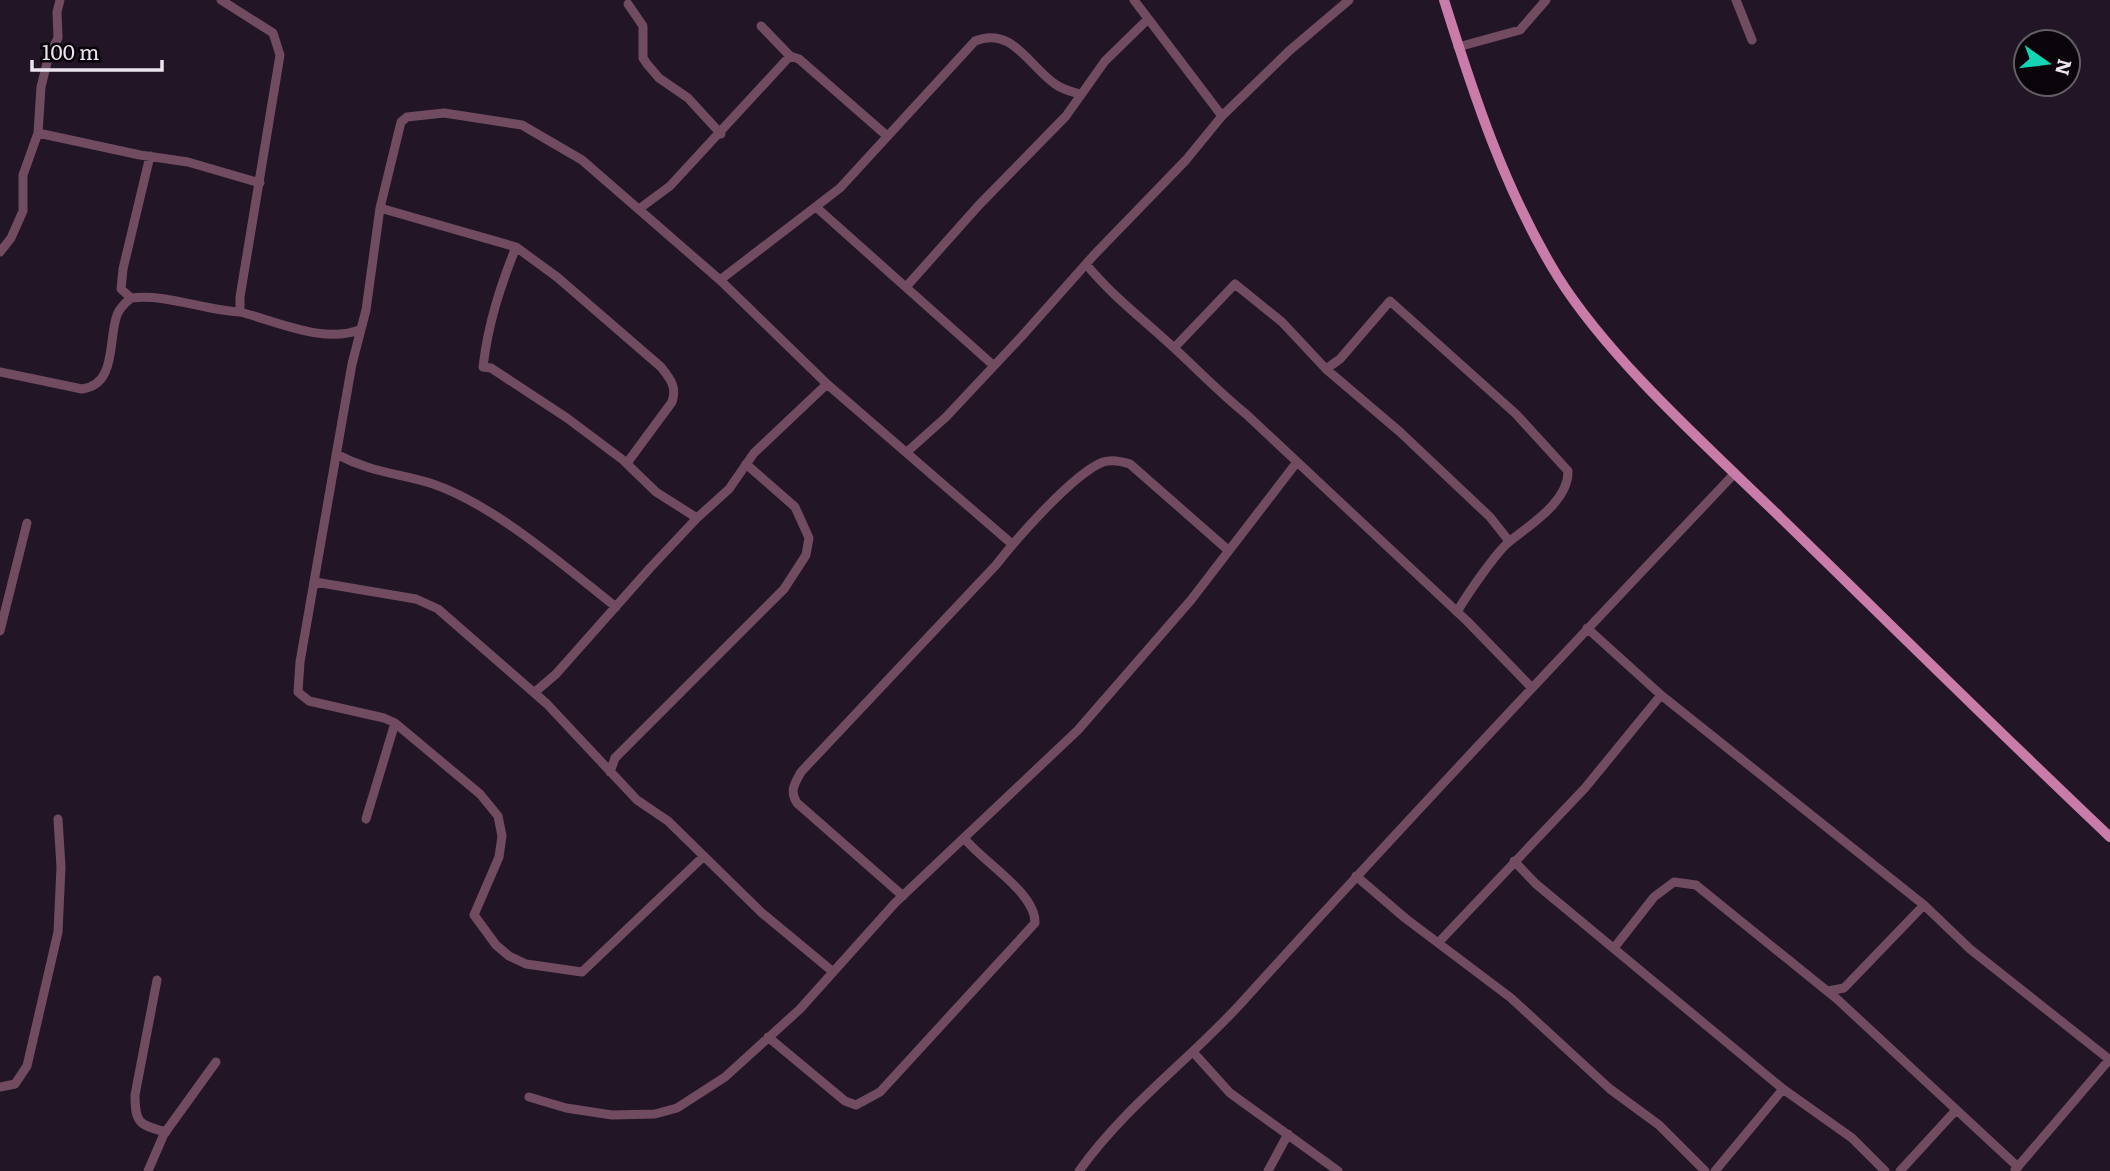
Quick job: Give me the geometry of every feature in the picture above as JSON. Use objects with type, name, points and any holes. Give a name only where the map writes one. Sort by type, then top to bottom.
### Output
[{"type":"main road","points":[[1444,0],[1492,145],[1533,233],[1559,279],[1628,365],[1735,473],[2110,837]]},
{"type":"street","points":[[0,252],[11,238],[23,211],[23,175],[38,133],[41,87],[49,55],[58,38],[57,12],[60,0]]},
{"type":"street","points":[[220,0],[273,33],[279,44],[278,78],[240,297],[240,312]]},
{"type":"street","points":[[1134,0],[1222,116]]},
{"type":"street","points":[[908,451],[946,417],[1185,160],[1222,116],[1289,51],[1349,0]]},
{"type":"street","points":[[1458,47],[1520,30],[1546,0]]},
{"type":"street","points":[[1736,0],[1752,40]]},
{"type":"street","points":[[628,4],[643,26],[643,58],[647,64],[659,78],[688,98],[721,134]]},
{"type":"street","points":[[906,287],[979,205],[1066,116],[1105,61],[1149,19]]},
{"type":"street","points":[[761,26],[790,56],[799,59],[886,135]]},
{"type":"street","points":[[720,280],[840,188],[957,57],[975,41],[998,36],[1009,40],[1056,85],[1080,94]]},
{"type":"street","points":[[639,209],[670,186],[721,134],[742,105],[790,56]]},
{"type":"street","points":[[704,856],[582,972],[526,964],[496,945],[474,915],[499,857],[502,835],[498,816],[480,794],[395,723],[384,718],[309,701],[298,692],[300,662],[361,329],[380,208],[401,121],[407,117],[444,113],[522,125],[582,160],[720,280],[827,384],[908,451],[1012,544]]},
{"type":"street","points":[[38,133],[188,162],[260,183]]},
{"type":"street","points":[[150,156],[122,269],[121,289],[131,298],[174,299],[222,311],[240,312],[324,334],[348,335],[361,329]]},
{"type":"street","points":[[380,208],[516,247],[593,307],[661,368],[673,382],[675,393],[672,402],[626,463]]},
{"type":"street","points":[[816,208],[993,365]]},
{"type":"street","points":[[516,247],[500,286],[487,334],[484,367],[491,368],[567,418],[626,463],[656,492],[697,518]]},
{"type":"street","points":[[1086,264],[1112,295],[1174,348],[1208,383],[1297,462],[1457,612],[1532,688]]},
{"type":"street","points":[[1174,348],[1235,284],[1282,322],[1326,369],[1400,432],[1490,517],[1509,541]]},
{"type":"street","points":[[0,372],[82,389],[94,386],[105,374],[117,315],[131,298]]},
{"type":"street","points":[[1326,369],[1340,359],[1390,301],[1480,380],[1546,444],[1568,471],[1566,485],[1549,507],[1528,530],[1509,541],[1457,612]]},
{"type":"street","points":[[535,692],[556,674],[697,518],[729,489],[746,464],[827,384]]},
{"type":"street","points":[[336,454],[363,468],[434,484],[507,523],[616,607]]},
{"type":"street","points":[[903,896],[797,803],[792,796],[793,787],[801,772],[1012,544],[1090,468],[1107,461],[1120,461],[1130,464],[1228,550]]},
{"type":"street","points":[[529,1097],[566,1108],[601,1113],[655,1114],[677,1108],[706,1092],[800,1009],[903,896],[1103,703],[1191,600],[1297,462]]},
{"type":"street","points":[[610,772],[615,758],[784,589],[806,555],[809,538],[795,507],[746,464]]},
{"type":"street","points":[[1082,1168],[1142,1097],[1194,1052],[1587,628],[1735,473]]},
{"type":"street","points":[[0,631],[27,523]]},
{"type":"street","points":[[315,582],[429,603],[535,692],[637,800],[668,821],[762,913],[832,971]]},
{"type":"street","points":[[1587,628],[1661,695],[1924,905],[1970,949],[2110,1060],[2016,1169],[1828,991],[1722,904],[1689,883],[1674,882],[1654,897],[1614,948]]},
{"type":"street","points":[[1438,943],[1585,788],[1661,695]]},
{"type":"street","points":[[366,818],[395,723]]},
{"type":"street","points":[[0,1087],[15,1084],[27,1066],[58,932],[61,867],[58,819]]},
{"type":"street","points":[[768,1037],[845,1101],[856,1105],[880,1092],[1035,923],[1033,908],[1021,892],[978,856],[965,839]]},
{"type":"street","points":[[1514,861],[1536,884],[1783,1088],[1852,1138],[1885,1171]]},
{"type":"street","points":[[1356,876],[1511,998],[1610,1089],[1659,1125],[1705,1171]]},
{"type":"street","points":[[1828,991],[1844,988],[1924,905]]},
{"type":"street","points":[[157,981],[135,1095],[135,1114],[145,1126],[166,1132]]},
{"type":"street","points":[[1843,1006],[1844,988]]},
{"type":"street","points":[[1194,1052],[1230,1093],[1338,1171]]},
{"type":"street","points":[[148,1171],[166,1132],[216,1062]]},
{"type":"street","points":[[1715,1171],[1783,1088]]},
{"type":"street","points":[[1900,1171],[1956,1110]]},
{"type":"street","points":[[1268,1171],[1288,1134]]}]
